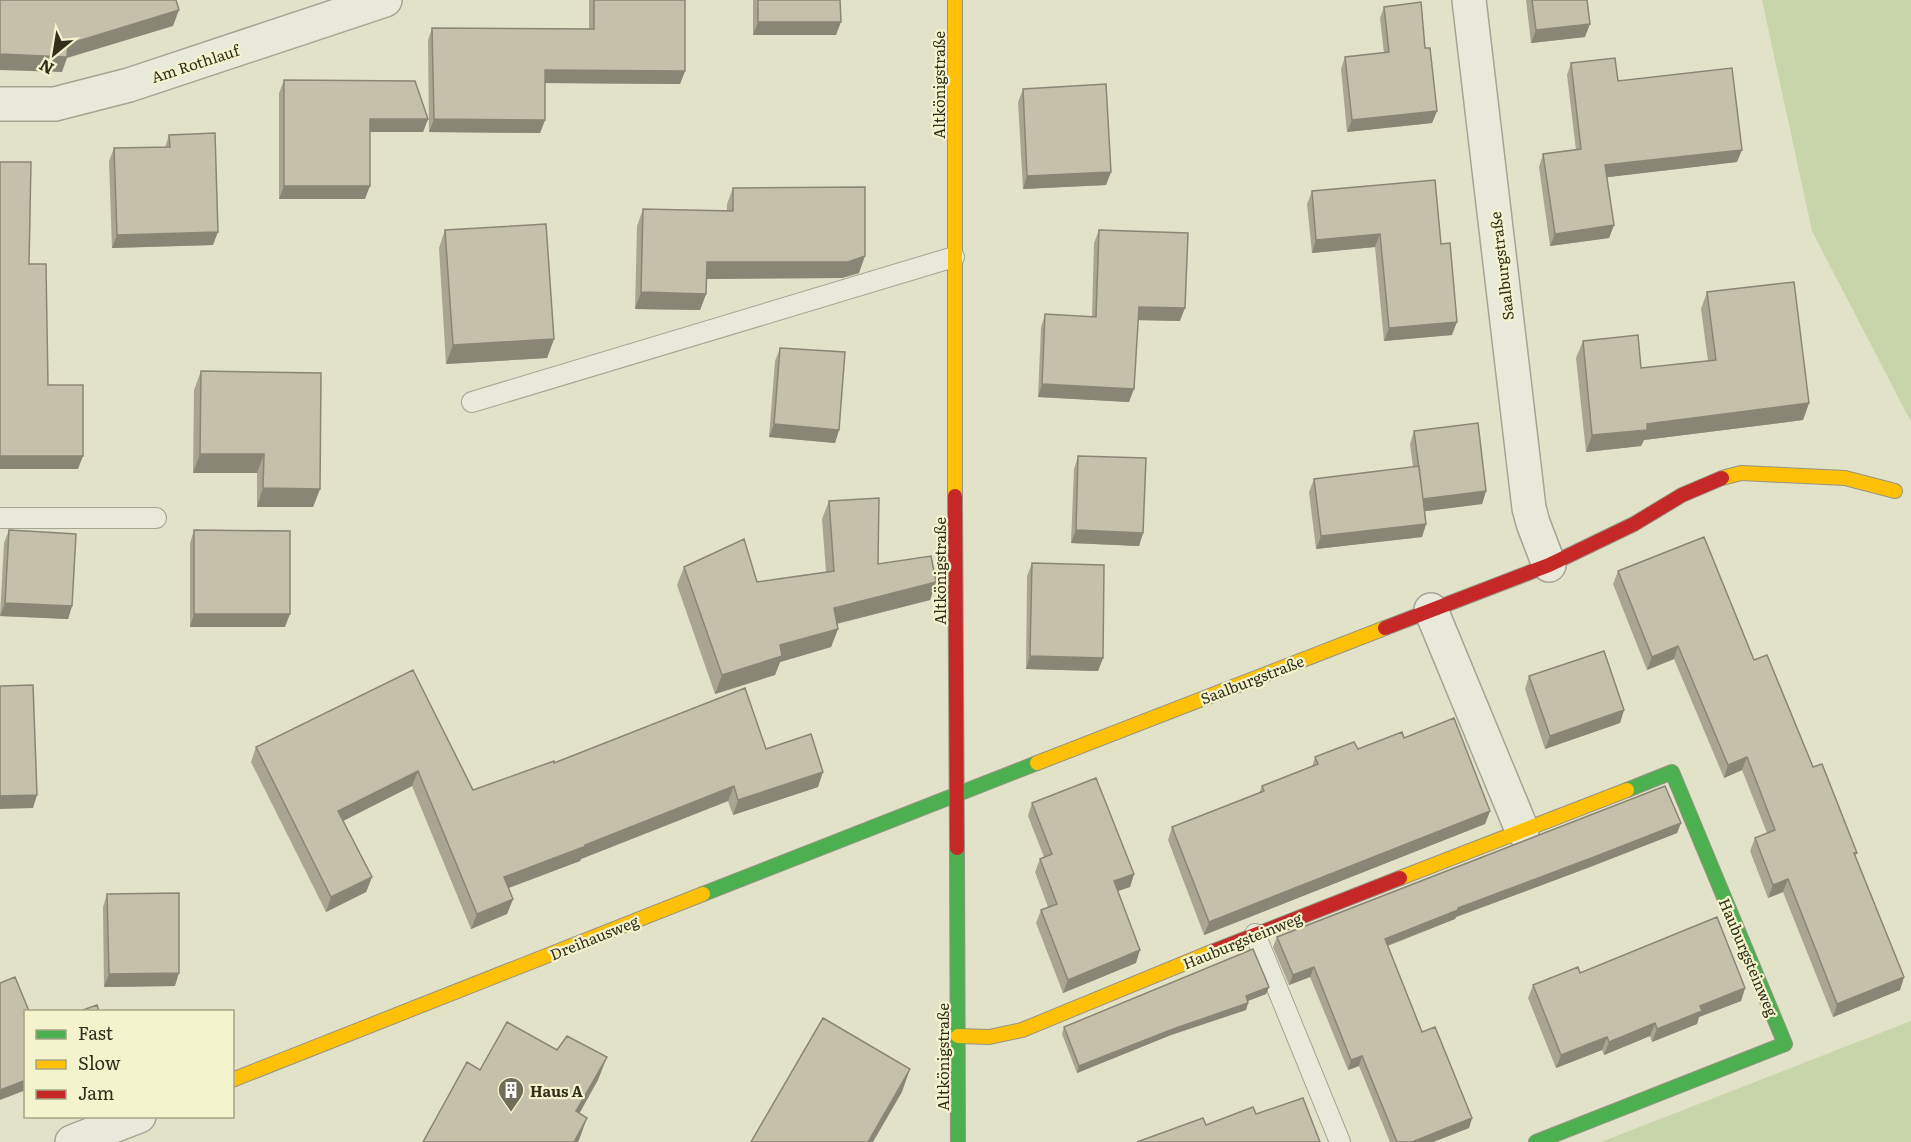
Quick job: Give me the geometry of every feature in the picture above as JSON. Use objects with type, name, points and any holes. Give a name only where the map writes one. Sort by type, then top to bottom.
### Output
[{"type":"street","name":"Am Rothlauf","points":[[0,104],[55,104],[129,85],[385,0]]},
{"type":"street","name":"Altkönigstraße","points":[[955,0],[958,1142]]},
{"type":"street","name":"Saalburgstraße","points":[[1469,0],[1529,508],[1549,565]]},
{"type":"street","name":"Saalburgstraße","points":[[956,794],[1549,565],[1606,538],[1682,495],[1723,477],[1741,474],[1783,474],[1845,478],[1895,491]]},
{"type":"street","points":[[1431,610],[1522,830]]},
{"type":"street","name":"Hauburgsteinweg","points":[[958,1036],[989,1037],[1022,1030],[1255,934],[1672,772],[1785,1044],[1536,1142]]},
{"type":"street","name":"Dreihausweg","points":[[234,1079],[956,794]]},
{"type":"street","points":[[72,1142],[134,1118]]},
{"type":"lane","points":[[472,402],[954,257]]},
{"type":"lane","points":[[0,518],[156,518]]},
{"type":"lane","points":[[1255,934],[1340,1142]]},
{"type":"green space","points":[[1762,0],[1911,0],[1911,422],[1812,231]]},
{"type":"green space","points":[[1911,1021],[1911,1142],[1601,1142]]},
{"type":"building","points":[[0,0],[176,0],[179,10],[68,44],[67,57],[0,54]]},
{"type":"building","points":[[594,0],[685,0],[685,71],[545,70],[545,120],[434,119],[432,28],[594,29]]},
{"type":"building","points":[[758,0],[840,0],[841,22],[758,22]]},
{"type":"building","points":[[1532,0],[1587,0],[1590,24],[1536,30]]},
{"type":"building","points":[[1421,2],[1425,48],[1430,48],[1437,111],[1352,120],[1345,57],[1389,52],[1384,7]]},
{"type":"building","points":[[1615,58],[1618,81],[1732,68],[1742,150],[1605,165],[1614,225],[1555,234],[1543,154],[1581,149],[1571,63]]},
{"type":"building","points":[[284,80],[415,81],[428,119],[370,119],[370,186],[284,186]]},
{"type":"building","points":[[1106,84],[1111,172],[1027,176],[1023,89]]},
{"type":"building","points":[[215,133],[218,232],[117,235],[114,148],[170,147],[169,135]]},
{"type":"building","points":[[0,162],[31,162],[29,264],[46,264],[48,385],[83,385],[83,456],[0,456]]},
{"type":"building","points":[[1435,180],[1441,244],[1450,243],[1457,322],[1389,328],[1380,234],[1316,240],[1312,191]]},
{"type":"building","points":[[865,187],[865,256],[848,262],[707,262],[706,294],[641,292],[643,209],[733,211],[733,188]]},
{"type":"building","points":[[546,224],[554,339],[453,345],[445,230]]},
{"type":"building","points":[[1099,230],[1188,233],[1185,308],[1139,307],[1134,389],[1042,384],[1045,314],[1096,317]]},
{"type":"building","points":[[1794,282],[1809,403],[1647,424],[1647,430],[1592,435],[1583,341],[1638,335],[1641,368],[1716,360],[1707,292]]},
{"type":"building","points":[[780,348],[845,352],[839,430],[774,424]]},
{"type":"building","points":[[201,371],[321,373],[320,489],[263,488],[264,454],[200,454]]},
{"type":"building","points":[[1478,423],[1486,491],[1423,499],[1414,431]]},
{"type":"building","points":[[1078,456],[1146,458],[1143,533],[1076,530]]},
{"type":"building","points":[[1419,466],[1426,524],[1321,536],[1314,479]]},
{"type":"building","points":[[879,498],[878,564],[931,556],[936,582],[834,608],[838,629],[780,645],[782,656],[722,675],[684,567],[744,539],[757,582],[834,571],[829,501]]},
{"type":"building","points":[[9,530],[76,534],[72,606],[5,603]]},
{"type":"building","points":[[194,530],[290,531],[290,614],[194,614]]},
{"type":"building","points":[[1704,537],[1754,660],[1767,655],[1813,767],[1822,764],[1857,853],[1854,853],[1904,977],[1837,1004],[1788,879],[1773,885],[1755,838],[1775,830],[1747,757],[1728,765],[1678,646],[1652,657],[1618,571]]},
{"type":"building","points":[[1032,563],[1104,565],[1103,658],[1030,656]]},
{"type":"building","points":[[1604,651],[1624,710],[1550,736],[1529,676]]},
{"type":"building","points":[[413,670],[473,790],[554,761],[554,763],[745,688],[766,749],[811,734],[823,772],[738,800],[734,786],[504,877],[513,899],[477,914],[418,771],[338,811],[372,877],[331,897],[256,747]]},
{"type":"building","points":[[33,685],[37,795],[0,796],[0,686]]},
{"type":"building","points":[[1454,718],[1490,811],[1209,922],[1172,827],[1264,791],[1262,786],[1318,764],[1315,757],[1354,742],[1358,749],[1402,732],[1404,738]]},
{"type":"building","points":[[1096,778],[1134,874],[1114,881],[1140,950],[1068,980],[1041,910],[1057,904],[1040,859],[1052,854],[1032,803]]},
{"type":"building","points":[[1665,786],[1681,823],[1458,908],[1458,910],[1385,939],[1422,1032],[1435,1027],[1472,1118],[1412,1142],[1397,1142],[1362,1056],[1351,1060],[1314,967],[1293,975],[1277,937]]},
{"type":"building","points":[[179,893],[179,973],[109,974],[107,894]]},
{"type":"building","points":[[1717,917],[1745,988],[1700,1006],[1702,1011],[1657,1029],[1655,1023],[1609,1042],[1607,1037],[1561,1055],[1533,985],[1578,967],[1580,973]]},
{"type":"building","points":[[1253,949],[1269,987],[1246,996],[1248,1003],[1173,1029],[1079,1066],[1064,1027]]},
{"type":"building","points":[[15,977],[29,1010],[24,1010],[24,1081],[0,1090],[0,983]]},
{"type":"building","points":[[97,1005],[99,1010],[83,1010]]},
{"type":"building","points":[[823,1018],[910,1069],[868,1142],[751,1142]]},
{"type":"building","name":"Haus A","points":[[507,1022],[557,1050],[567,1036],[607,1057],[576,1111],[587,1118],[574,1142],[423,1142],[467,1062],[480,1070]]},
{"type":"building","points":[[1303,1098],[1320,1142],[1137,1142],[1203,1118],[1206,1125],[1253,1107],[1256,1114]]},
{"type":"traffic: fast","points":[[703,894],[1037,763]]},
{"type":"traffic: fast","points":[[1536,1142],[1785,1044],[1672,772],[1627,790]]},
{"type":"traffic: fast","points":[[957,848],[958,1142]]},
{"type":"traffic: slow","points":[[955,0],[955,496]]},
{"type":"traffic: slow","points":[[1722,478],[1741,473],[1845,478],[1895,491]]},
{"type":"traffic: slow","points":[[1037,763],[1385,628]]},
{"type":"traffic: slow","points":[[1400,878],[1627,790]]},
{"type":"traffic: slow","points":[[234,1079],[703,894]]},
{"type":"traffic: slow","points":[[958,1036],[989,1037],[1022,1030],[1214,951]]},
{"type":"traffic: jam","points":[[1385,628],[1549,565],[1634,524],[1682,495],[1722,478]]},
{"type":"traffic: jam","points":[[955,496],[957,848]]},
{"type":"traffic: jam","points":[[1214,951],[1400,878]]},
{"type":"place","name":"Haus A","points":[[511,1113]]}]
